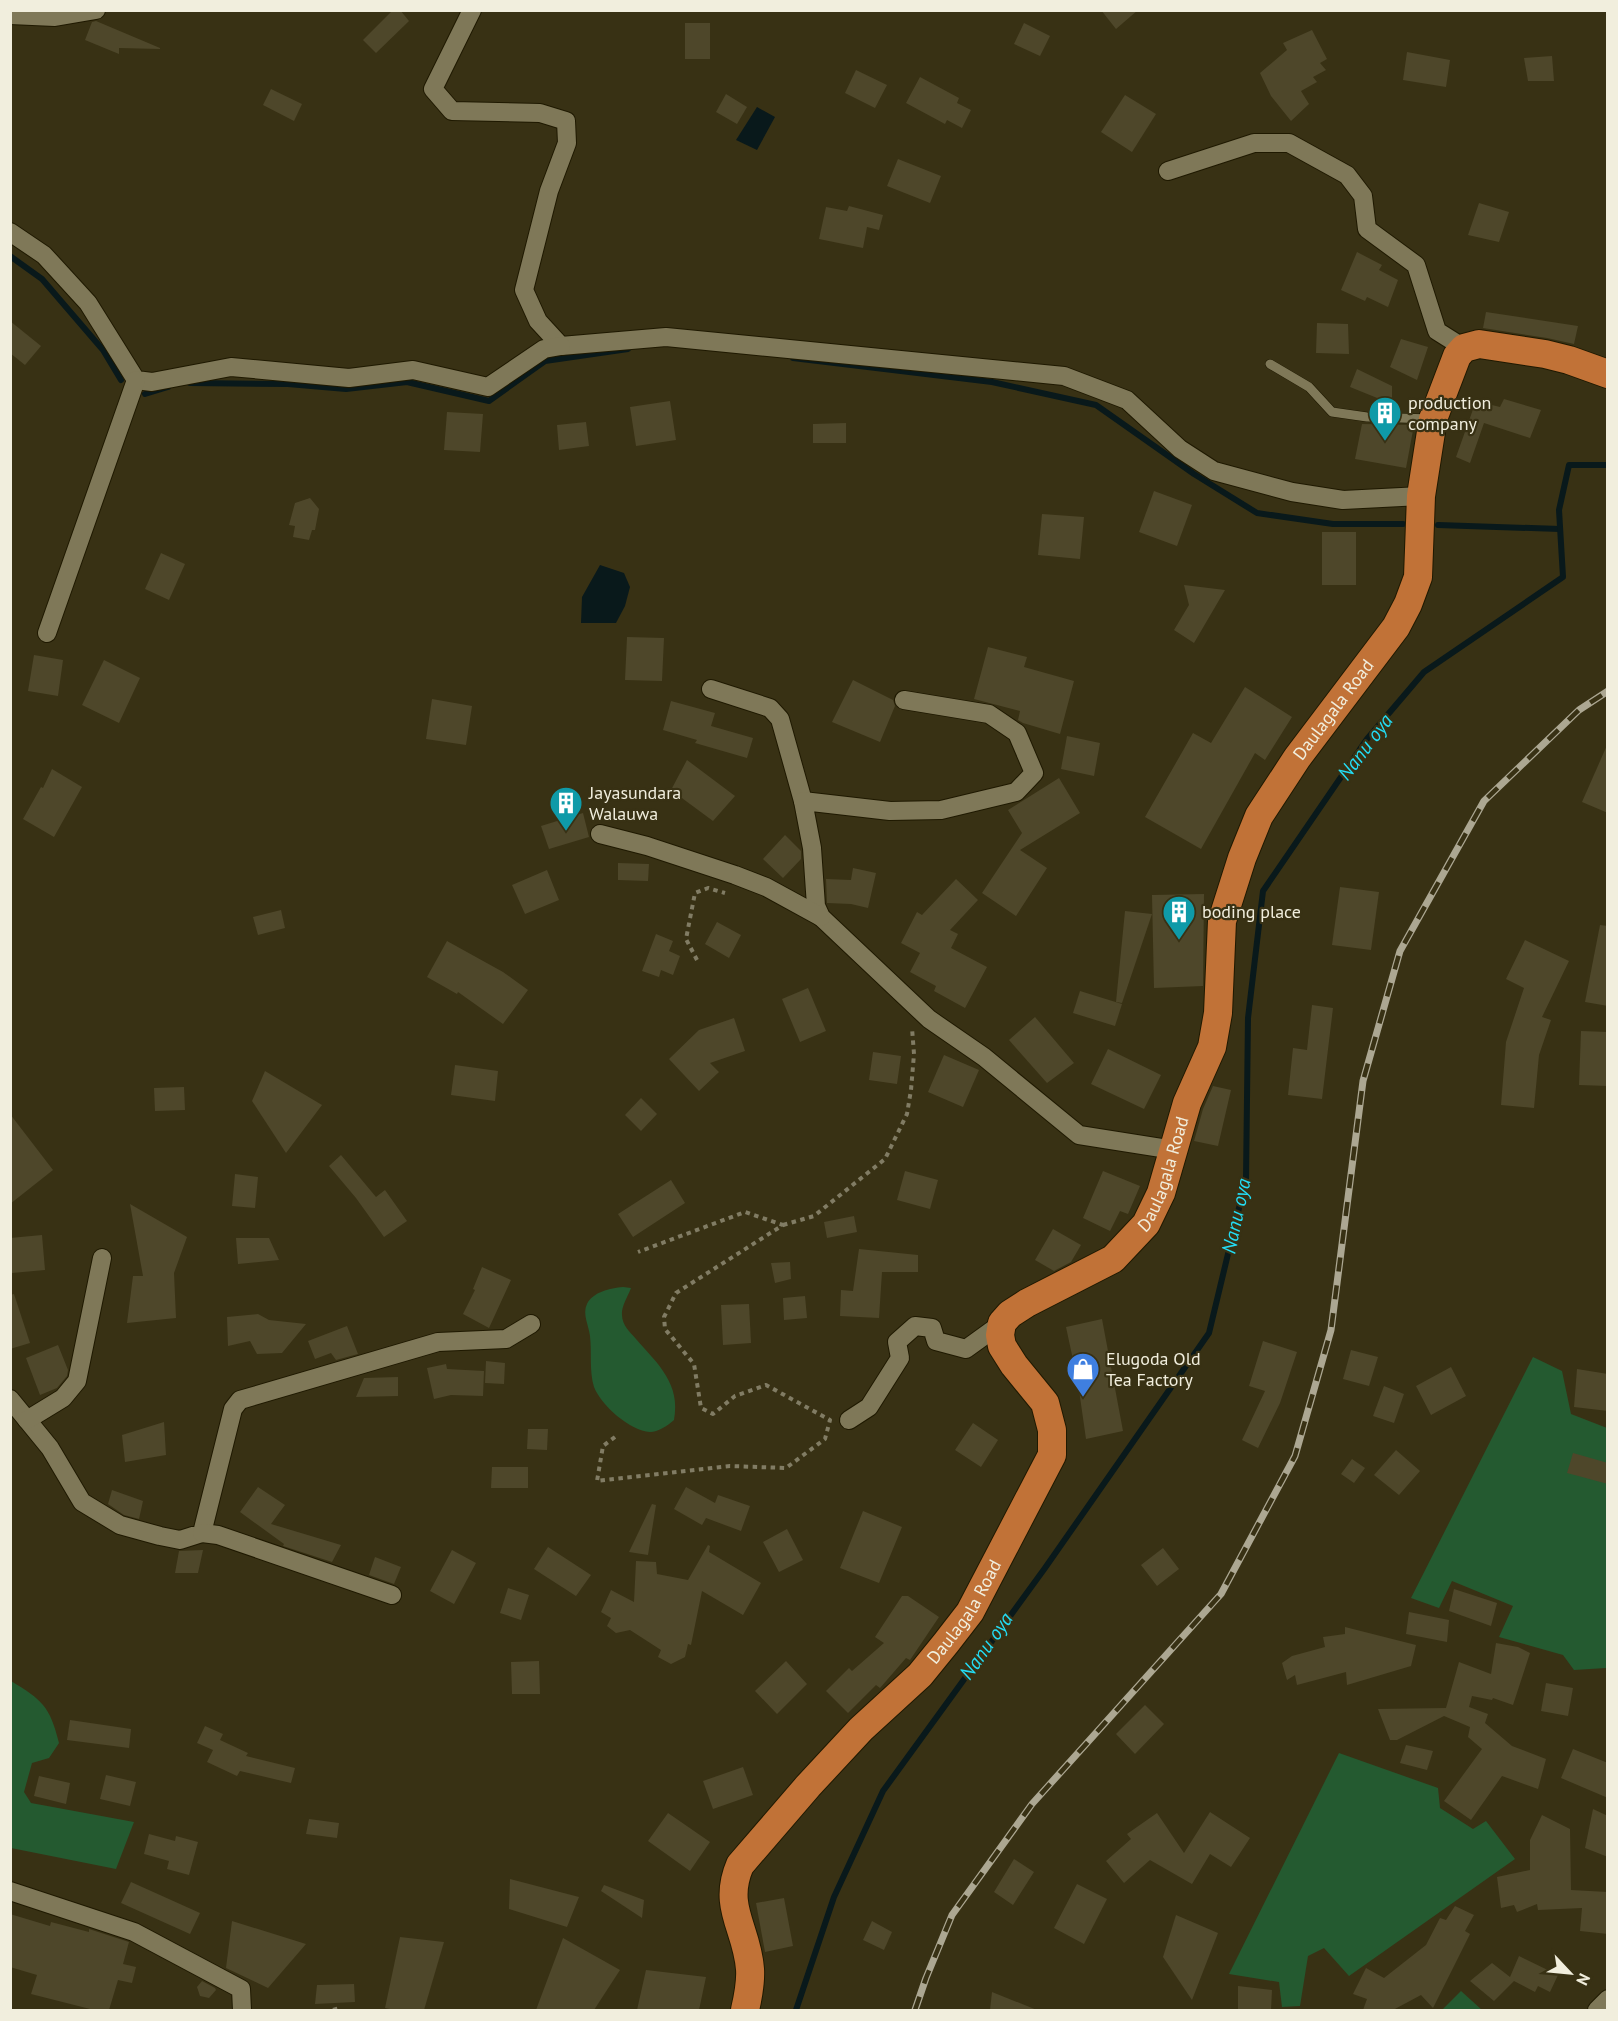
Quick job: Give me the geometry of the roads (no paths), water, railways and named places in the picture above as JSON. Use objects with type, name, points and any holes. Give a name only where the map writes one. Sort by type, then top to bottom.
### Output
[{"type":"main road","points":[[1464,348],[1479,344],[1545,354],[1608,374]]},
{"type":"main road","name":"Daulagala Road","points":[[745,2010],[750,1969],[732,1896],[733,1881],[740,1865],[808,1786],[861,1729],[920,1675],[970,1612],[1052,1455],[1052,1430],[1045,1403],[1014,1365],[1002,1346],[1000,1335],[1002,1323],[1010,1314],[1028,1303],[1113,1258],[1146,1224],[1161,1193],[1187,1103],[1212,1047],[1218,1013],[1222,921],[1242,858],[1259,816],[1297,758],[1396,627],[1408,604],[1418,577],[1421,496],[1433,419],[1457,356],[1464,348]]},
{"type":"street","points":[[10,15],[55,17],[96,10]]},
{"type":"street","points":[[472,10],[433,88],[445,104],[452,111],[540,113],[566,121],[567,143],[549,191],[524,290],[538,321],[561,346]]},
{"type":"street","points":[[1168,171],[1254,143],[1289,143],[1347,175],[1363,196],[1367,229],[1416,265],[1437,331],[1464,348]]},
{"type":"street","points":[[10,232],[44,255],[88,303],[136,380]]},
{"type":"street","points":[[136,380],[152,382],[231,368],[349,378],[413,370],[488,387],[544,349],[666,337],[1064,376],[1127,400],[1180,449],[1214,471],[1292,492],[1343,500],[1421,496]]},
{"type":"street","points":[[47,633],[136,380]]},
{"type":"street","points":[[711,689],[770,708],[780,719],[812,848],[816,906],[821,917]]},
{"type":"street","points":[[802,801],[890,811],[941,810],[1016,792],[1034,773],[1017,733],[989,714],[904,700]]},
{"type":"street","points":[[600,834],[703,864],[745,879],[766,887],[821,917],[929,1018],[984,1057],[1078,1135],[1173,1150]]},
{"type":"street","points":[[27,1420],[63,1398],[77,1381],[102,1258]]},
{"type":"street","points":[[849,1420],[869,1407],[887,1382],[900,1358],[897,1342],[915,1326],[932,1328],[936,1341],[966,1349],[1002,1323]]},
{"type":"street","points":[[202,1533],[233,1409],[240,1400],[438,1342],[506,1339],[531,1324]]},
{"type":"street","points":[[10,1400],[50,1448],[82,1502],[120,1525],[180,1540],[202,1533],[218,1535],[392,1595]]},
{"type":"street","points":[[10,1892],[134,1932],[241,1989],[242,2010]]},
{"type":"street","points":[[1597,2010],[1608,1999]]},
{"type":"lane","points":[[1270,364],[1309,387],[1332,412],[1367,417],[1433,419]]},
{"type":"waterway","points":[[10,256],[42,279],[103,350],[121,380]]},
{"type":"waterway","points":[[190,383],[288,384],[346,389],[407,382],[489,401],[545,361],[628,349]]},
{"type":"waterway","points":[[793,358],[992,382],[1096,405],[1194,474],[1257,513],[1333,524],[1403,524]]},
{"type":"waterway","points":[[145,394],[168,387]]},
{"type":"waterway","name":"Nanu oya","points":[[796,2010],[834,1897],[883,1791],[1045,1568],[1209,1333],[1246,1179],[1248,1018],[1263,891],[1367,739],[1424,672],[1563,577],[1559,510],[1569,465],[1608,465]]},
{"type":"waterway","points":[[1438,525],[1560,529]]},
{"type":"railway","points":[[915,2010],[952,1915],[1032,1804],[1221,1594],[1295,1456],[1331,1330],[1363,1081],[1400,951],[1484,801],[1579,710],[1608,691]]},
{"type":"place","name":"production company","points":[[1385,442]]},
{"type":"place","name":"Jayasundara Walauwa","points":[[566,832]]},
{"type":"place","name":"boding place","points":[[1179,941]]},
{"type":"place","name":"Elugoda Old Tea Factory","points":[[1083,1398]]}]
